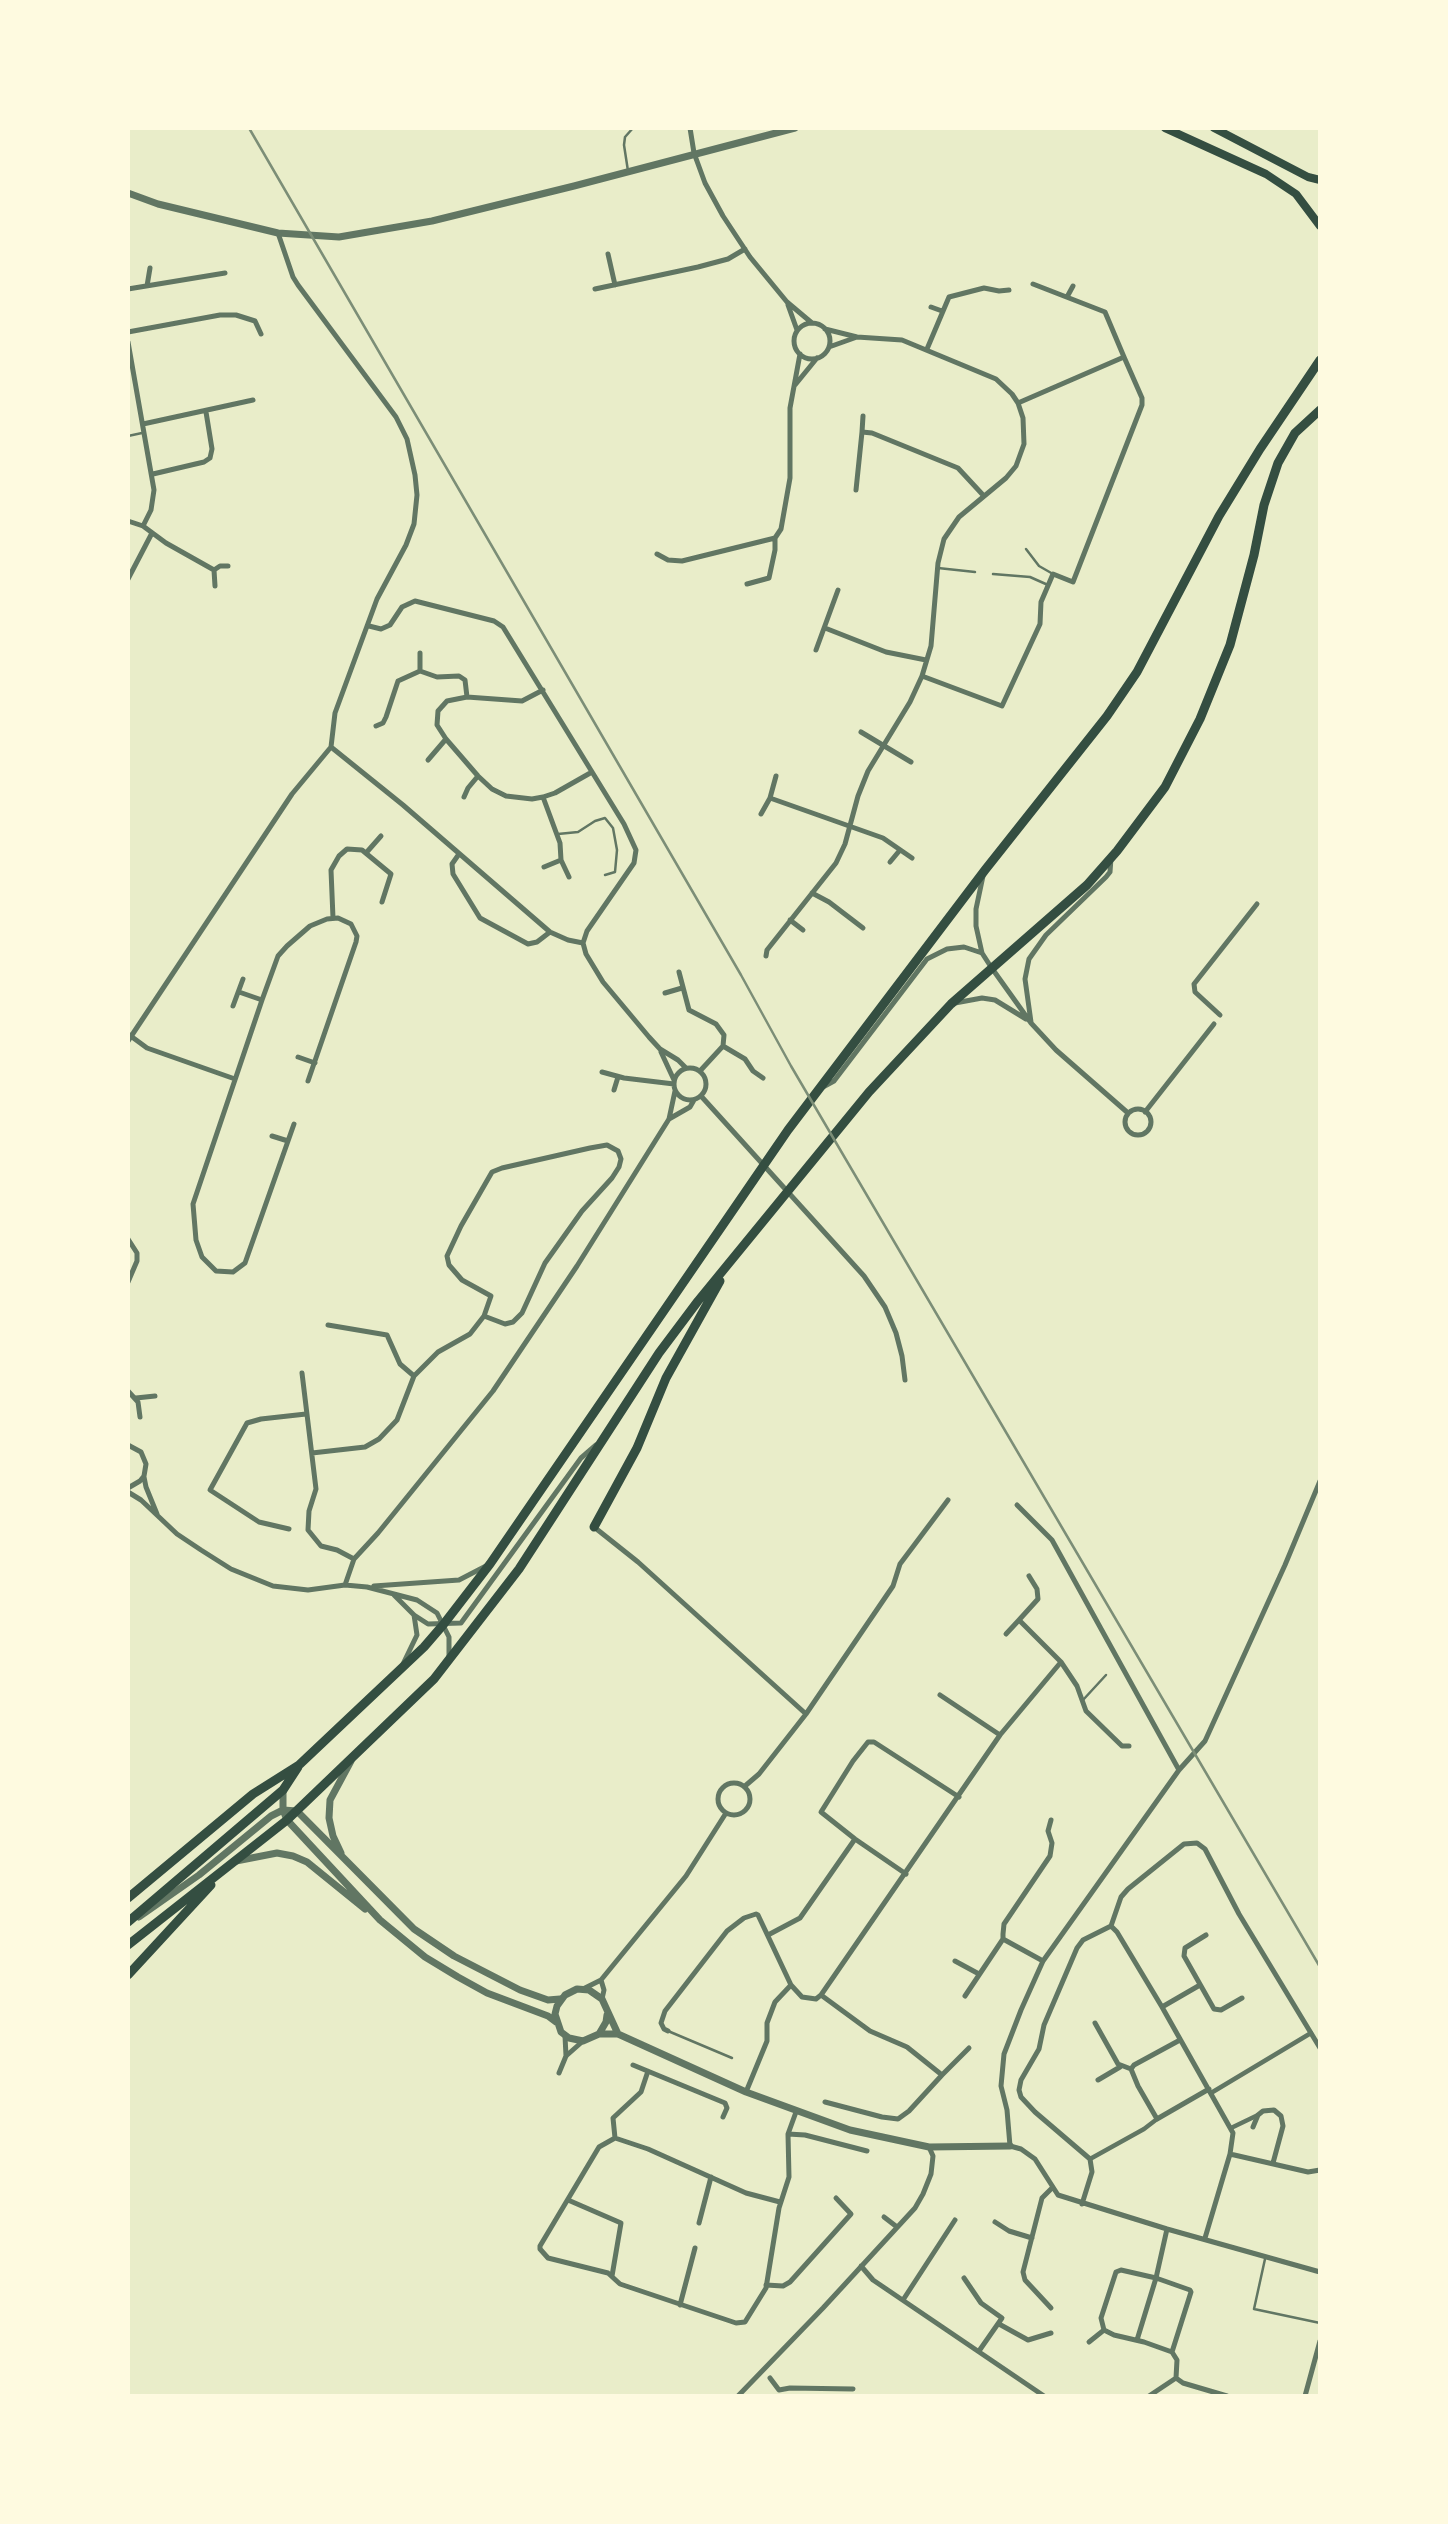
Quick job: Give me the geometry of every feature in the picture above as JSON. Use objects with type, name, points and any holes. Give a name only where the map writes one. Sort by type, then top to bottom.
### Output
[{"type":"main road","points":[[1165,128],[1266,174],[1296,194],[1320,226]]},
{"type":"main road","points":[[1214,128],[1308,177],[1320,180]]},
{"type":"main road","points":[[128,1898],[253,1794],[299,1765],[400,1670],[443,1625],[490,1563],[714,1235],[817,1090],[985,870],[1092,737],[1137,672],[1219,516],[1320,360]]},
{"type":"main road","points":[[128,1945],[287,1821],[434,1679],[519,1569],[659,1353],[698,1301],[869,1092],[951,1004],[1087,885],[1111,858],[1165,787],[1200,719],[1230,645],[1264,505],[1278,463],[1295,433],[1320,410]]},
{"type":"main road","points":[[594,1527],[637,1448],[666,1378],[732,1262]]},
{"type":"main road","points":[[128,1924],[283,1790],[299,1765]]},
{"type":"main road","points":[[128,1975],[221,1873]]},
{"type":"street","points":[[690,128],[694,153],[705,183],[745,249],[787,302],[812,323],[825,329],[857,337],[902,340],[996,379],[1018,403],[1025,431],[1022,454],[1016,466],[1006,478],[958,517],[950,528],[941,548],[931,646],[922,676],[910,702],[882,744],[858,796],[836,863],[767,950],[766,956]]},
{"type":"street","points":[[128,193],[158,204],[278,233],[338,237],[444,218],[795,128]]},
{"type":"street","points":[[235,1079],[146,1048],[129,1037],[292,794],[331,747],[335,713],[377,599],[411,534],[417,495],[407,439],[396,416],[298,285],[278,233]]},
{"type":"street","points":[[595,289],[729,259],[745,249]]},
{"type":"street","points":[[608,254],[615,285]]},
{"type":"street","points":[[147,286],[150,268]]},
{"type":"street","points":[[128,289],[225,273]]},
{"type":"street","points":[[922,676],[1002,706],[1040,624],[1041,602],[1053,574],[1073,582],[1142,405],[1142,398],[1105,312],[1033,284]]},
{"type":"street","points":[[1068,297],[1073,286]]},
{"type":"street","points":[[926,349],[947,300],[953,295],[984,288],[1009,290]]},
{"type":"street","points":[[787,302],[797,330]]},
{"type":"street","points":[[931,307],[942,311]]},
{"type":"street","points":[[128,331],[220,315],[236,315],[255,321],[261,334]]},
{"type":"street","points":[[812,323],[804,324],[797,330],[793,343],[800,354],[809,359],[817,358]]},
{"type":"street","points":[[793,388],[829,347],[829,336],[825,329]]},
{"type":"street","points":[[829,347],[857,337]]},
{"type":"street","points":[[128,342],[153,474],[154,502],[143,526]]},
{"type":"street","points":[[747,584],[769,578],[775,538],[781,529],[790,478],[790,408],[800,354]]},
{"type":"street","points":[[1018,403],[1124,357]]},
{"type":"street","points":[[143,424],[253,400]]},
{"type":"street","points":[[153,474],[204,462],[210,458],[212,449],[206,412]]},
{"type":"street","points":[[856,489],[863,416]]},
{"type":"street","points":[[862,432],[872,433],[958,468],[983,495]]},
{"type":"street","points":[[128,521],[143,526],[214,570]]},
{"type":"street","points":[[128,579],[152,533]]},
{"type":"street","points":[[657,554],[668,560],[682,561],[775,538]]},
{"type":"street","points":[[214,570],[220,566],[228,566]]},
{"type":"street","points":[[214,570],[215,586]]},
{"type":"street","points":[[816,650],[838,590]]},
{"type":"street","points":[[345,1585],[354,1559],[378,1534],[494,1391],[577,1266],[669,1119],[676,1091],[660,1049],[603,982],[586,954],[583,943],[587,931],[635,863],[636,850],[629,832],[503,626],[494,621],[415,601],[402,607],[390,625],[381,629],[369,626]]},
{"type":"street","points":[[825,628],[886,652],[926,660]]},
{"type":"street","points":[[420,653],[420,671]]},
{"type":"street","points":[[376,726],[386,717],[398,681],[420,671],[437,677],[459,676],[465,680],[467,697]]},
{"type":"street","points":[[543,690],[523,701],[467,697],[447,701],[438,711],[438,725],[446,739],[478,776],[492,789],[506,796],[532,799],[543,797],[592,772]]},
{"type":"street","points":[[861,732],[911,762]]},
{"type":"street","points":[[428,760],[446,739]]},
{"type":"street","points":[[331,747],[550,932],[583,943]]},
{"type":"street","points":[[464,797],[478,776]]},
{"type":"street","points":[[761,814],[770,798],[776,776]]},
{"type":"street","points":[[543,797],[557,834],[561,860],[569,877]]},
{"type":"street","points":[[770,798],[883,838],[912,858]]},
{"type":"street","points":[[366,853],[381,836]]},
{"type":"street","points":[[333,918],[333,863],[347,849],[362,850],[391,874],[382,902]]},
{"type":"street","points":[[890,862],[900,850]]},
{"type":"street","points":[[459,854],[452,864],[453,874],[480,918],[528,944],[537,942],[550,932]]},
{"type":"street","points":[[1031,1023],[1025,979],[1029,959],[1046,935],[1110,872],[1111,858]]},
{"type":"street","points":[[544,867],[561,860]]},
{"type":"street","points":[[985,870],[975,915],[982,953],[1031,1023],[1056,1051],[1128,1113]]},
{"type":"street","points":[[812,893],[829,902],[863,928]]},
{"type":"street","points":[[1220,1016],[1195,992],[1194,984],[1257,904]]},
{"type":"street","points":[[294,1124],[245,1263],[233,1272],[216,1271],[202,1257],[196,1240],[192,1211],[278,956],[310,926],[333,918],[344,920],[351,924],[357,936],[356,942],[308,1081]]},
{"type":"street","points":[[790,920],[803,930]]},
{"type":"street","points":[[817,1090],[834,1081],[927,959],[947,949],[964,947],[982,953]]},
{"type":"street","points":[[679,972],[692,1013],[710,1020],[724,1035],[723,1046],[700,1071]]},
{"type":"street","points":[[233,1006],[243,979]]},
{"type":"street","points":[[665,993],[682,988]]},
{"type":"street","points":[[239,992],[262,1000]]},
{"type":"street","points":[[951,1004],[982,998],[995,1000],[1031,1023]]},
{"type":"street","points":[[1145,1112],[1214,1024]]},
{"type":"street","points":[[723,1046],[745,1059],[753,1071],[763,1078]]},
{"type":"street","points":[[660,1049],[686,1068],[700,1071],[707,1083],[701,1096],[694,1100],[685,1100],[676,1091]]},
{"type":"street","points":[[298,1057],[315,1063]]},
{"type":"street","points":[[674,1082],[679,1072],[686,1068]]},
{"type":"street","points":[[602,1072],[618,1077],[674,1082]]},
{"type":"street","points":[[614,1090],[618,1077]]},
{"type":"street","points":[[701,1096],[864,1276],[885,1307],[902,1356],[905,1380]]},
{"type":"street","points":[[669,1119],[690,1107],[694,1100]]},
{"type":"street","points":[[1136,1109],[1145,1112],[1151,1123],[1145,1134],[1139,1136],[1127,1131],[1125,1119],[1128,1113],[1136,1109]]},
{"type":"street","points":[[272,1136],[288,1141]]},
{"type":"street","points":[[312,1453],[365,1447],[380,1439],[397,1420],[414,1376],[431,1357],[470,1334],[484,1316],[491,1296],[462,1280],[449,1265],[447,1256],[488,1176],[502,1168],[590,1148],[612,1146],[618,1151],[621,1160],[619,1167],[582,1211],[545,1263],[522,1313],[513,1322],[505,1324],[484,1316]]},
{"type":"street","points":[[128,1239],[137,1253],[137,1261],[128,1282]]},
{"type":"street","points":[[328,1325],[387,1335],[400,1364],[414,1376]]},
{"type":"street","points":[[302,1373],[316,1489],[309,1511],[308,1530],[321,1546],[337,1550],[354,1559]]},
{"type":"street","points":[[128,1391],[136,1398],[140,1418]]},
{"type":"street","points":[[136,1398],[155,1396]]},
{"type":"street","points":[[289,1530],[259,1522],[210,1490],[247,1423],[306,1414]]},
{"type":"street","points":[[392,1593],[414,1615],[428,1624],[461,1623],[582,1458],[605,1436]]},
{"type":"street","points":[[128,1445],[136,1448],[144,1457],[147,1491],[159,1517]]},
{"type":"street","points":[[144,1476],[128,1490],[177,1534],[231,1569],[273,1586],[308,1590],[345,1585],[367,1587],[417,1600],[437,1613],[449,1637],[449,1660]]},
{"type":"street","points":[[1010,2146],[1007,2110],[1001,2086],[1004,2054],[1043,1961],[1179,1770],[1205,1741],[1320,1481]]},
{"type":"street","points":[[745,1786],[759,1774],[806,1714],[893,1586],[900,1564],[948,1500]]},
{"type":"street","points":[[1017,1505],[1052,1540],[1179,1770]]},
{"type":"street","points":[[594,1527],[638,1562],[806,1714]]},
{"type":"street","points":[[367,1587],[459,1580],[490,1563]]},
{"type":"street","points":[[1006,1634],[1038,1599],[1037,1589],[1029,1576]]},
{"type":"street","points":[[400,1670],[417,1635],[414,1615]]},
{"type":"street","points":[[1019,1620],[1061,1662],[1077,1686],[1086,1711],[1102,1730],[1122,1746],[1129,1746]]},
{"type":"street","points":[[668,2031],[661,2023],[665,2011],[727,1931],[744,1918],[756,1914],[791,1985],[802,1997],[816,1999],[821,1995],[1000,1735],[1061,1662]]},
{"type":"street","points":[[940,1695],[1000,1735]]},
{"type":"street","points":[[906,1874],[821,1812],[868,1742],[884,1747],[959,1797]]},
{"type":"street","points":[[345,1861],[333,1836],[329,1818],[330,1800],[351,1760]]},
{"type":"street","points":[[736,1782],[745,1786],[751,1796],[748,1808],[739,1815],[726,1813],[721,1809],[718,1799],[722,1788],[736,1782]]},
{"type":"street","points":[[283,1790],[283,1810],[287,1821],[380,1920]]},
{"type":"street","points":[[128,1924],[199,1875],[271,1816],[283,1810],[298,1811],[414,1929],[454,1956],[520,1990],[548,2000],[560,1999]]},
{"type":"street","points":[[556,2022],[556,2006],[560,1999],[571,1991],[583,1989],[601,1980],[686,1876],[726,1813]]},
{"type":"street","points":[[965,1996],[1003,1939],[1004,1924],[1050,1856],[1052,1843],[1048,1831],[1051,1820]]},
{"type":"street","points":[[768,1935],[800,1918],[855,1839]]},
{"type":"street","points":[[1082,2203],[1091,2172],[1090,2159],[1021,2097],[1021,2080],[1039,2049],[1044,2025],[1077,1948],[1083,1940],[1111,1926],[1121,1896],[1184,1844],[1197,1843],[1206,1849],[1239,1914],[1320,2048]]},
{"type":"street","points":[[236,1861],[277,1853],[307,1862],[425,1957],[487,1993],[548,2016],[556,2022],[565,2036],[566,2056],[559,2073]]},
{"type":"street","points":[[1111,1926],[1162,2007],[1231,2128],[1233,2139],[1230,2154],[1205,2238]]},
{"type":"street","points":[[1206,1936],[1185,1948],[1183,1952],[1200,1985],[1218,2011],[1241,1998]]},
{"type":"street","points":[[1003,1939],[1043,1961]]},
{"type":"street","points":[[955,1961],[979,1975]]},
{"type":"street","points":[[601,1980],[604,1990],[602,1999]]},
{"type":"street","points":[[746,2092],[766,2041],[767,2023],[775,2002],[791,1985]]},
{"type":"street","points":[[1162,2007],[1200,1985]]},
{"type":"street","points":[[583,1989],[594,1992],[602,1999],[618,2034]]},
{"type":"street","points":[[821,1995],[870,2031],[907,2047],[942,2075]]},
{"type":"street","points":[[598,2034],[606,2022],[607,2014]]},
{"type":"street","points":[[1095,2023],[1120,2067]]},
{"type":"street","points":[[1090,2159],[1311,2033]]},
{"type":"street","points":[[566,2056],[583,2041],[598,2034],[618,2034],[796,2112],[882,2139],[929,2147],[1010,2146],[1030,2154],[1041,2165],[1058,2195],[1320,2272]]},
{"type":"street","points":[[565,2036],[583,2041]]},
{"type":"street","points":[[1157,2119],[1132,2075],[1131,2068],[1180,2040]]},
{"type":"street","points":[[825,2102],[898,2119],[909,2111],[969,2048]]},
{"type":"street","points":[[633,2065],[726,2103],[723,2116]]},
{"type":"street","points":[[1098,2080],[1120,2067],[1131,2068]]},
{"type":"street","points":[[615,2138],[613,2118],[640,2092],[648,2071]]},
{"type":"street","points":[[1231,2128],[1268,2109],[1274,2110],[1283,2122],[1273,2163]]},
{"type":"street","points":[[615,2138],[599,2147],[540,2246],[542,2252],[548,2258],[612,2276],[620,2284],[741,2324],[747,2320],[766,2285],[780,2203],[789,2177],[788,2134],[796,2112]]},
{"type":"street","points":[[1253,2127],[1258,2115]]},
{"type":"street","points":[[788,2134],[805,2135],[867,2151]]},
{"type":"street","points":[[615,2138],[746,2193],[780,2203]]},
{"type":"street","points":[[738,2396],[904,2220],[923,2194],[929,2179],[933,2161],[929,2147]]},
{"type":"street","points":[[1230,2154],[1308,2172],[1320,2170]]},
{"type":"street","points":[[699,2222],[711,2177]]},
{"type":"street","points":[[1052,2308],[1023,2276],[1042,2198],[1053,2187]]},
{"type":"street","points":[[766,2285],[783,2286],[790,2282],[849,2217],[850,2211],[836,2198]]},
{"type":"street","points":[[568,2200],[621,2222],[612,2276]]},
{"type":"street","points":[[884,2217],[897,2227]]},
{"type":"street","points":[[903,2300],[955,2220]]},
{"type":"street","points":[[995,2222],[1009,2231],[1032,2238]]},
{"type":"street","points":[[1137,2340],[1156,2278],[1167,2229]]},
{"type":"street","points":[[680,2305],[695,2248]]},
{"type":"street","points":[[861,2266],[873,2280],[1044,2396]]},
{"type":"street","points":[[1172,2352],[1191,2292],[1188,2288],[1156,2278],[1121,2270],[1116,2272],[1101,2318],[1104,2330],[1172,2352],[1177,2360],[1176,2378]]},
{"type":"street","points":[[964,2278],[981,2303],[1002,2318],[979,2351]]},
{"type":"street","points":[[999,2324],[1028,2340],[1051,2333]]},
{"type":"street","points":[[1088,2342],[1104,2330]]},
{"type":"street","points":[[1305,2396],[1320,2341]]},
{"type":"street","points":[[770,2378],[779,2390]]},
{"type":"street","points":[[1149,2396],[1176,2378]]},
{"type":"street","points":[[1176,2378],[1183,2384],[1227,2396]]},
{"type":"street","points":[[774,2396],[779,2390],[790,2388],[853,2389]]},
{"type":"lane","points":[[628,171],[624,145],[625,137],[633,128]]},
{"type":"lane","points":[[128,436],[144,433]]},
{"type":"lane","points":[[1026,549],[1039,566],[1053,574]]},
{"type":"lane","points":[[938,568],[975,572]]},
{"type":"lane","points":[[993,574],[1030,577],[1048,585]]},
{"type":"lane","points":[[557,834],[578,832],[605,818],[613,828],[617,850],[615,872],[605,875]]},
{"type":"lane","points":[[1083,1699],[1106,1675]]},
{"type":"lane","points":[[668,2031],[732,2058]]},
{"type":"lane","points":[[1266,2255],[1254,2309],[1320,2323]]},
{"type":"railway","points":[[249,128],[741,975],[791,1066],[1320,1967]]}]
